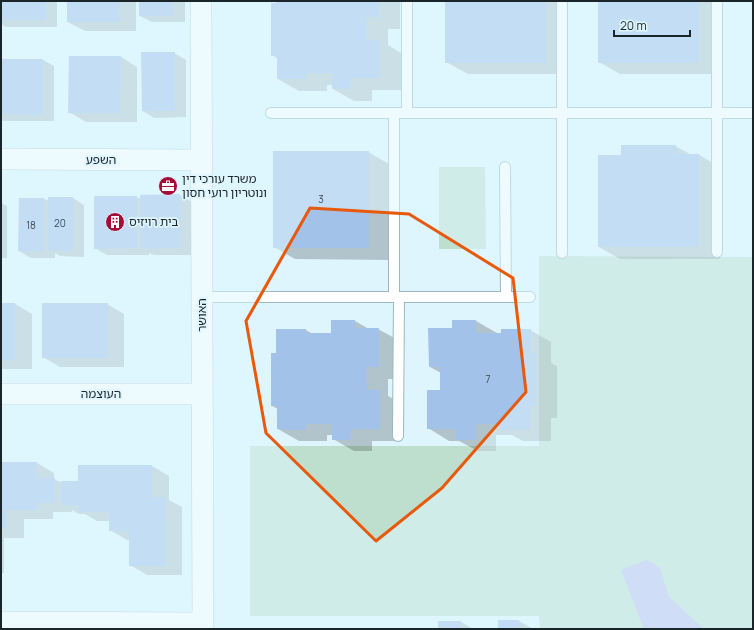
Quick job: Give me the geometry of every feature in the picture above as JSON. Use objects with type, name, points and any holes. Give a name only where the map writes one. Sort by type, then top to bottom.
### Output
[{"type":"street","name":"האושר","points":[[200,1],[203,626]]},
{"type":"street","name":"השפע","points":[[1,159],[201,160]]},
{"type":"street","name":"העוצמה","points":[[1,394],[202,394]]},
{"type":"street","points":[[1,622],[203,626]]},
{"type":"lane","points":[[407,1],[407,114]]},
{"type":"lane","points":[[562,1],[562,253]]},
{"type":"lane","points":[[717,1],[717,252]]},
{"type":"lane","points":[[271,114],[753,114]]},
{"type":"lane","points":[[394,114],[398,436]]},
{"type":"lane","points":[[505,167],[506,298]]},
{"type":"lane","points":[[202,298],[530,298]]},
{"type":"highlighted area","points":[[310,208],[409,214],[513,278],[526,392],[442,488],[376,541],[266,433],[246,321]]},
{"type":"green space","points":[[439,167],[485,167],[486,249],[439,249]]},
{"type":"green space","points":[[539,256],[753,257],[753,629],[540,629],[539,616],[250,616],[250,446],[539,446]]},
{"type":"water","points":[[647,560],[660,568],[669,597],[704,629],[644,629],[621,570]]},
{"type":"building","points":[[1,1],[46,1],[46,20],[1,20]]},
{"type":"building","points":[[67,1],[119,1],[119,22],[67,22]]},
{"type":"building","points":[[139,1],[173,1],[173,16],[139,16]]},
{"type":"building","points":[[276,1],[379,1],[379,17],[367,17],[367,40],[380,40],[380,78],[351,78],[351,89],[332,89],[332,73],[306,73],[306,79],[277,79],[277,56],[271,56],[271,3],[276,3]]},
{"type":"building","points":[[445,1],[546,1],[546,63],[445,63]]},
{"type":"building","points":[[598,1],[699,1],[699,63],[598,63]]},
{"type":"building","points":[[141,52],[175,52],[175,111],[142,111]]},
{"type":"building","points":[[69,56],[121,56],[120,113],[68,113]]},
{"type":"building","points":[[1,59],[43,59],[43,115],[1,114]]},
{"type":"building","points":[[621,145],[676,145],[676,154],[699,154],[699,247],[598,247],[598,155],[621,155]]},
{"type":"building","points":[[273,151],[369,151],[369,248],[273,248]]},
{"type":"building","points":[[180,194],[181,248],[141,249],[140,195]]},
{"type":"building","name":"בית רויזיס","points":[[94,196],[137,196],[137,248],[94,249]]},
{"type":"building","points":[[48,197],[73,197],[73,251],[48,250]]},
{"type":"building","points":[[19,198],[44,198],[44,251],[18,251]]},
{"type":"building","points":[[1,303],[15,303],[15,360],[1,360]]},
{"type":"building","points":[[42,303],[108,303],[108,358],[42,358]]},
{"type":"building","points":[[331,320],[355,320],[355,328],[379,328],[379,367],[367,367],[367,390],[380,390],[380,429],[351,429],[351,440],[332,440],[332,424],[306,424],[306,430],[277,429],[277,406],[271,406],[271,353],[276,353],[276,329],[306,329],[306,333],[331,333]]},
{"type":"building","points":[[452,320],[476,320],[476,333],[501,333],[501,329],[531,329],[531,353],[536,353],[536,406],[530,406],[530,429],[500,430],[500,424],[476,424],[476,440],[456,440],[456,429],[427,429],[427,390],[440,390],[440,367],[429,367],[428,328],[452,328]]},
{"type":"building","points":[[1,462],[37,462],[37,478],[55,478],[55,503],[37,503],[37,510],[7,510],[7,528],[1,528]]},
{"type":"building","points":[[78,465],[152,465],[152,497],[165,497],[166,566],[129,566],[129,531],[109,531],[109,512],[79,512],[79,505],[61,505],[61,481],[78,481]]},
{"type":"building","points":[[498,620],[519,620],[519,629],[498,629]]},
{"type":"building","points":[[438,621],[461,621],[461,629],[438,629]]},
{"type":"place","name":"משרד עורכי דין ונוטריון רועי חסון","points":[[168,186]]},
{"type":"place","name":"בית רויזיס","points":[[115,222]]}]
